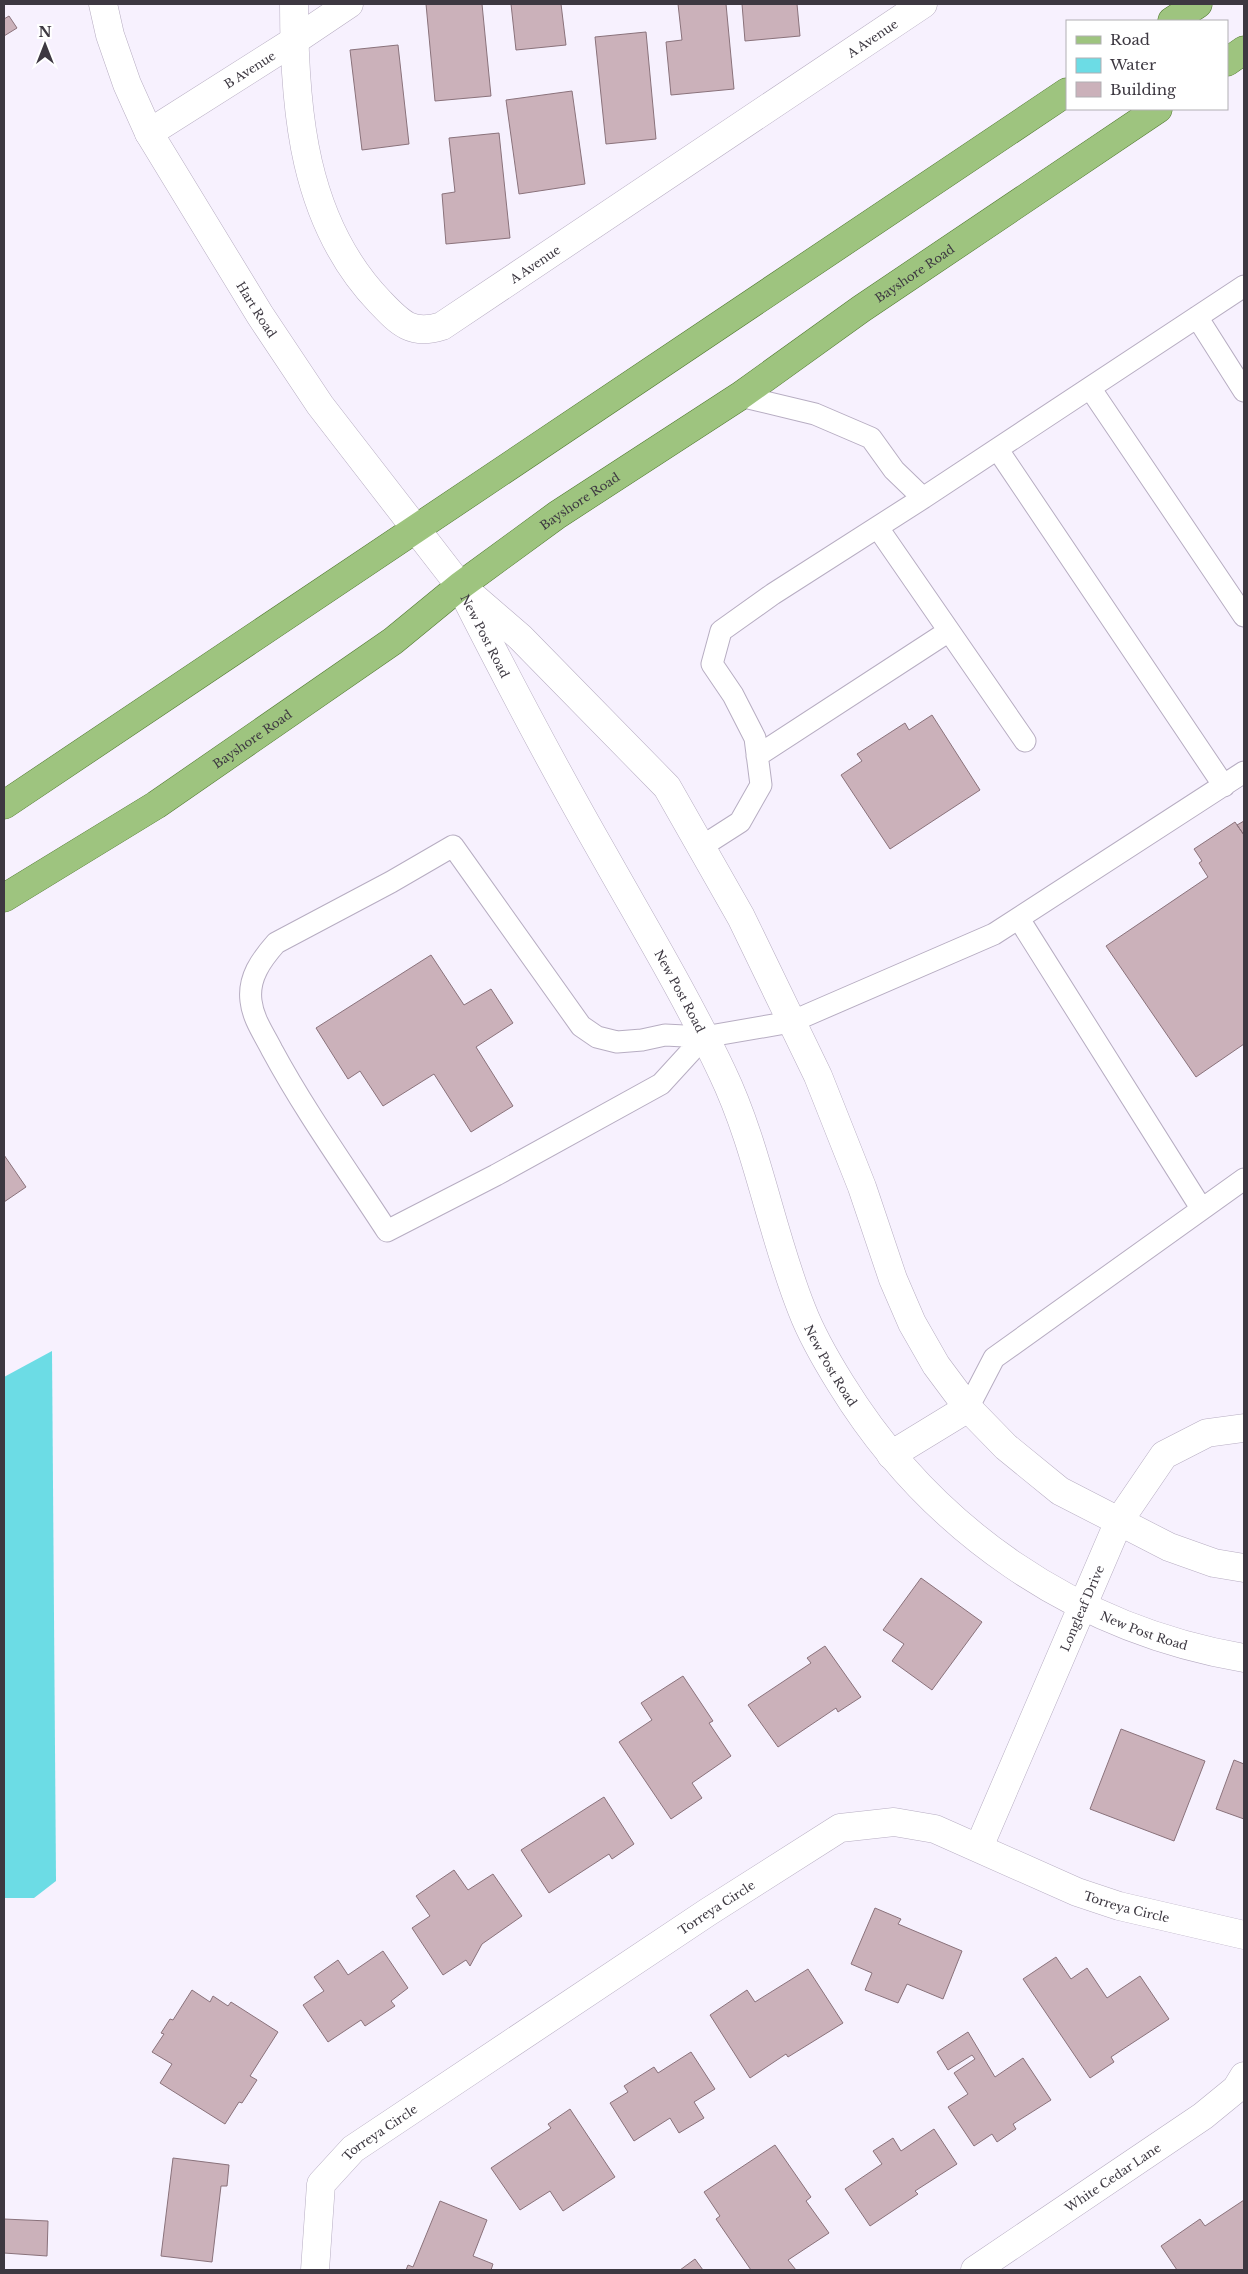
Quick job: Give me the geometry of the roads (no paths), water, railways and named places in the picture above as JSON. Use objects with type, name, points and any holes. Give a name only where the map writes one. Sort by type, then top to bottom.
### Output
[{"type":"main road","points":[[1174,20],[1198,4]]},
{"type":"main road","points":[[1228,61],[1244,50]]},
{"type":"main road","points":[[4,805],[1066,93]]},
{"type":"main road","name":"Bayshore Road","points":[[4,898],[164,799],[393,641],[460,586],[557,515],[740,396],[861,309],[1157,110]]},
{"type":"street","name":"Hart Road","points":[[103,4],[110,35],[127,84],[149,133],[260,315],[320,405],[460,586]]},
{"type":"street","name":"A Avenue","points":[[294,4],[296,93],[302,135],[311,175],[339,249],[360,281],[394,317],[405,326],[417,330],[431,330],[442,326],[923,4]]},
{"type":"street","name":"B Avenue","points":[[149,133],[349,4]]},
{"type":"street","name":"New Post Road","points":[[460,586],[520,637],[668,787],[741,917],[818,1076],[862,1187],[892,1279],[912,1323],[936,1365],[968,1408],[1006,1447],[1060,1491],[1169,1547],[1214,1563],[1244,1568]]},
{"type":"street","name":"New Post Road","points":[[460,586],[503,670],[604,856],[655,941],[723,1074],[738,1113],[801,1310],[820,1350],[853,1404],[891,1455],[919,1488],[990,1549],[1040,1584],[1082,1606],[1131,1628],[1212,1653],[1244,1658]]},
{"type":"street","points":[[891,1455],[968,1408]]},
{"type":"street","name":"Longleaf Drive","points":[[979,1847],[1119,1521],[1164,1455],[1207,1433],[1244,1428]]},
{"type":"street","name":"Torreya Circle","points":[[315,2270],[321,2184],[353,2149],[741,1891],[840,1828],[894,1822],[935,1829],[1077,1892],[1119,1906],[1244,1935]]},
{"type":"street","name":"White Cedar Lane","points":[[975,2270],[1202,2116],[1236,2089],[1244,2076]]},
{"type":"lane","points":[[701,847],[740,822],[760,785],[755,738],[733,695],[712,664],[721,631],[773,594],[998,450],[1244,286]]},
{"type":"lane","points":[[1197,317],[1244,391]]},
{"type":"lane","points":[[1090,388],[1244,616]]},
{"type":"lane","points":[[740,396],[815,414],[871,438],[894,470],[923,498]]},
{"type":"lane","points":[[998,450],[1224,786]]},
{"type":"lane","points":[[878,528],[1025,741]]},
{"type":"lane","points":[[757,756],[949,631]]},
{"type":"lane","points":[[704,1036],[661,1084],[496,1175],[387,1231],[285,1073],[255,1016],[251,1001],[251,987],[255,973],[264,957],[276,943],[454,846],[581,1026],[596,1036],[618,1042],[642,1040],[665,1035],[704,1036],[791,1022],[994,934],[1244,772]]},
{"type":"lane","points":[[1019,919],[1201,1208]]},
{"type":"lane","points":[[968,1408],[994,1358],[1244,1179]]},
{"type":"water","points":[[52,1351],[56,1881],[34,1898],[4,1898],[4,1377]]}]
